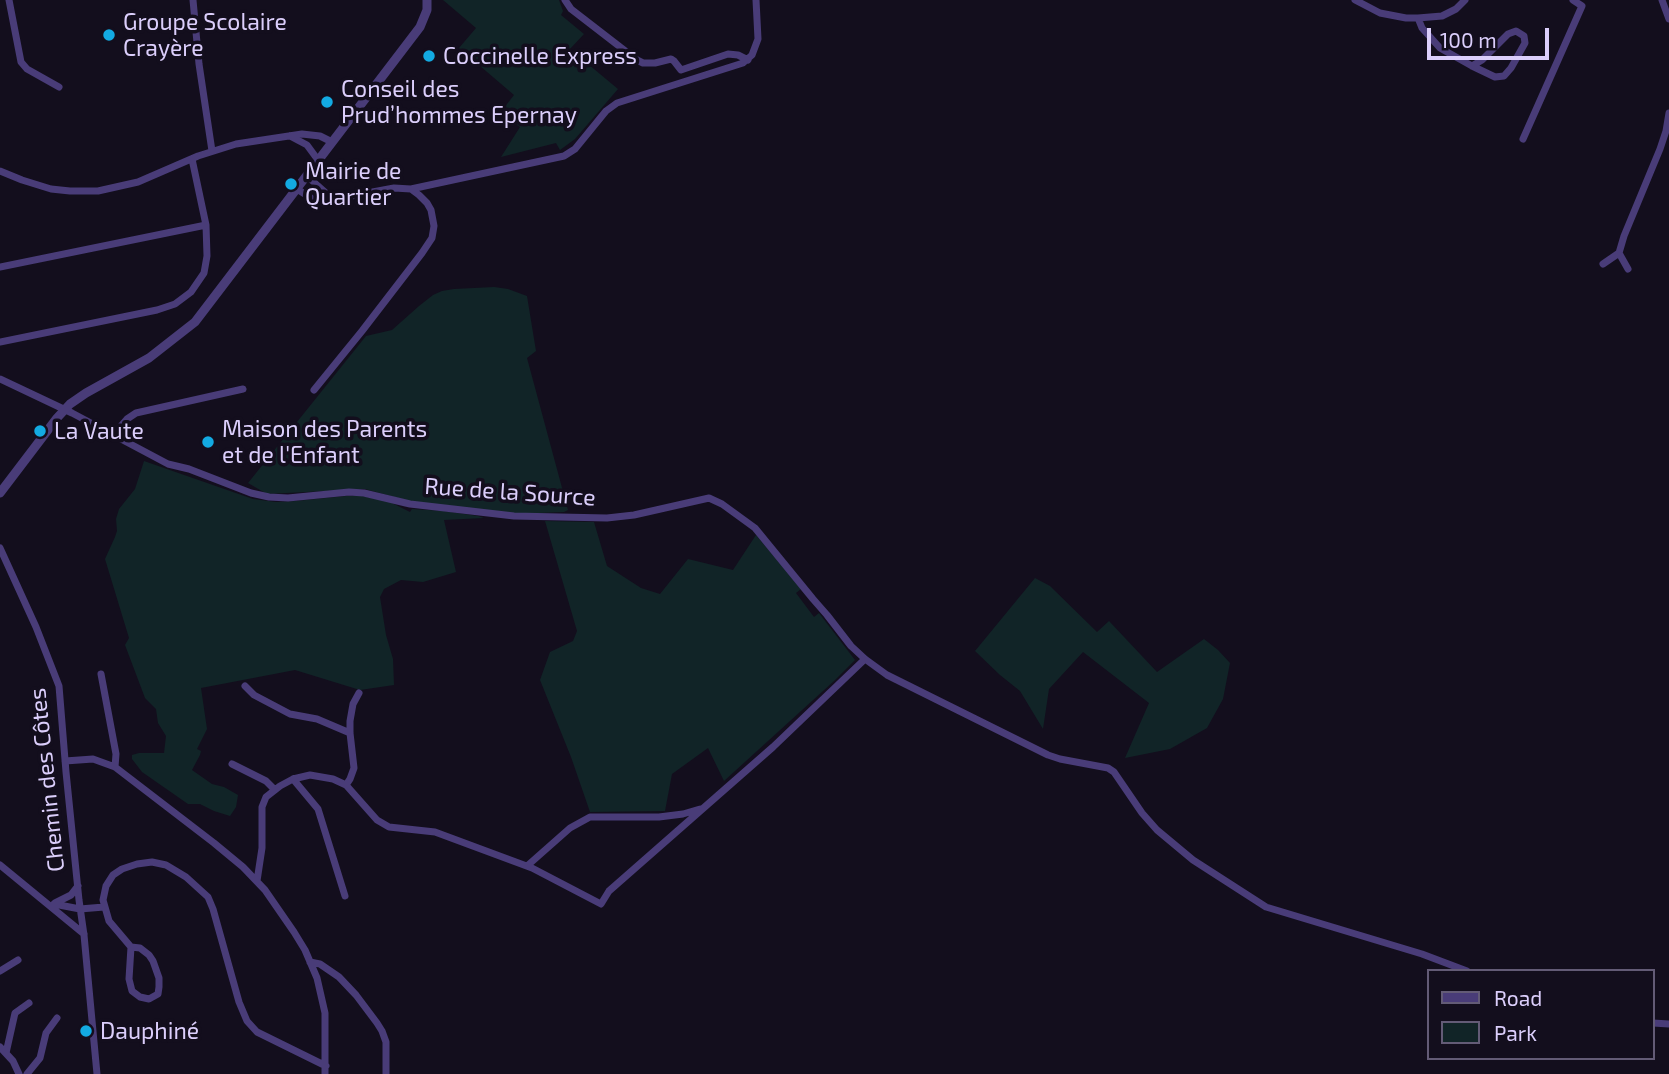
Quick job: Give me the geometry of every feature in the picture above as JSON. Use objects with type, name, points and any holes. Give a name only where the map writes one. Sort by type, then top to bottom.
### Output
[{"type":"street","points":[[9,0],[21,62],[27,69],[59,87]]},
{"type":"street","points":[[192,0],[212,151]]},
{"type":"street","points":[[0,493],[64,409],[76,398],[149,358],[195,322],[420,27],[427,10],[427,0]]},
{"type":"street","points":[[565,0],[571,9],[643,63],[671,60],[681,70],[729,54],[748,60]]},
{"type":"street","points":[[297,189],[314,200],[324,202],[394,188],[411,190],[564,156],[575,149],[606,111],[617,103],[748,60],[758,39],[756,0]]},
{"type":"street","points":[[1355,0],[1372,4],[1390,15],[1418,18],[1442,16],[1456,9],[1465,0]]},
{"type":"street","points":[[1523,139],[1582,6],[1573,0]]},
{"type":"street","points":[[1662,0],[1669,19]]},
{"type":"street","points":[[1418,18],[1422,28],[1440,48],[1472,66],[1495,77],[1504,76],[1511,68],[1525,43],[1524,36],[1516,31],[1508,34],[1482,60],[1472,66]]},
{"type":"street","points":[[1603,264],[1619,253],[1660,149],[1669,113]]},
{"type":"street","points":[[0,171],[51,188],[98,191],[138,181],[212,151],[255,141],[312,134],[332,142]]},
{"type":"street","points":[[290,136],[307,145],[318,160]]},
{"type":"street","points":[[0,342],[157,310],[175,304],[191,292],[204,273],[207,256],[206,225],[192,159]]},
{"type":"street","points":[[307,176],[335,199]]},
{"type":"street","points":[[314,390],[432,238],[434,226],[431,210],[424,199],[411,190]]},
{"type":"street","points":[[0,267],[206,225]]},
{"type":"street","points":[[1619,253],[1628,269]]},
{"type":"street","name":"Rue de la Source","points":[[0,380],[64,409],[168,464],[269,497],[288,498],[349,492],[410,504],[514,516],[607,518],[634,515],[709,498],[755,528],[851,646],[865,659],[897,680],[1029,747],[1060,759],[1102,766],[1114,772],[1157,830],[1193,860],[1266,907],[1422,954],[1462,969]]},
{"type":"street","points":[[114,434],[136,413],[243,389]]},
{"type":"street","name":"Chemin des Côtes","points":[[0,548],[27,606],[59,687],[97,1074]]},
{"type":"street","points":[[257,881],[262,848],[262,807],[266,797],[274,789],[293,779],[310,775],[346,785],[377,820],[389,827],[435,832],[527,866],[601,904],[609,891],[773,747],[865,659]]},
{"type":"street","points":[[101,674],[116,754],[115,767]]},
{"type":"street","points":[[245,686],[254,695],[281,710],[317,719],[350,733]]},
{"type":"street","points":[[346,785],[354,768],[350,733],[352,708],[359,693]]},
{"type":"street","points":[[65,761],[93,759],[115,767],[214,843],[257,881],[300,941],[317,978],[325,1013],[325,1070],[257,1032],[247,1021],[208,897],[186,877],[166,864],[152,862],[122,869],[113,875],[106,886],[103,900],[109,922],[131,947],[140,948],[153,961],[159,986],[158,994],[149,999],[132,991],[129,979],[131,947]]},
{"type":"street","points":[[232,764],[266,781],[274,789]]},
{"type":"street","points":[[293,779],[318,809],[345,895]]},
{"type":"street","points":[[527,866],[570,828],[590,817],[659,817],[702,808]]},
{"type":"street","points":[[0,865],[85,935]]},
{"type":"street","points":[[54,904],[71,895],[78,886]]},
{"type":"street","points":[[41,900],[81,911]]},
{"type":"street","points":[[66,920],[81,911],[104,907]]},
{"type":"street","points":[[0,971],[18,960]]},
{"type":"street","points":[[310,962],[320,964],[339,977],[377,1023],[386,1042],[386,1074]]},
{"type":"street","points":[[19,1074],[13,1060],[3,1050],[15,1013],[29,1003]]},
{"type":"street","points":[[27,1074],[40,1058],[46,1033],[57,1018]]},
{"type":"green space","points":[[443,0],[559,0],[563,11],[561,15],[584,34],[570,49],[618,89],[575,139],[560,150],[556,143],[501,157],[520,127],[500,113],[514,95],[459,48],[476,28]]},
{"type":"green space","points":[[494,287],[527,296],[536,351],[527,358],[568,510],[514,514],[420,504],[365,489],[267,494],[248,483],[366,336],[392,330],[433,295],[442,291]]},
{"type":"green space","points":[[144,461],[253,499],[276,502],[362,496],[388,501],[410,512],[412,509],[444,511],[484,518],[444,520],[456,572],[423,582],[401,580],[384,589],[380,597],[393,659],[394,685],[360,690],[295,670],[201,688],[207,729],[197,749],[201,751],[192,770],[212,784],[238,795],[236,807],[230,816],[200,804],[188,804],[142,772],[132,759],[132,755],[139,753],[164,753],[166,736],[158,723],[156,709],[145,698],[125,645],[129,638],[105,559],[117,531],[119,509],[135,489]]},
{"type":"green space","points":[[545,521],[594,522],[607,566],[641,588],[660,594],[688,559],[733,570],[756,535],[801,589],[796,593],[814,617],[819,613],[855,660],[724,781],[708,748],[672,774],[665,811],[590,812],[540,680],[550,652],[573,641],[577,631]]},
{"type":"green space","points":[[1035,578],[1050,586],[1097,632],[1109,621],[1157,672],[1204,639],[1218,650],[1230,663],[1223,699],[1207,728],[1170,749],[1125,758],[1149,703],[1083,652],[1049,689],[1043,729],[1020,691],[975,651]]},
{"type":"place","name":"Groupe Scolaire Crayère","points":[[109,35]]},
{"type":"place","name":"Coccinelle Express","points":[[429,56]]},
{"type":"place","name":"Conseil des Prud’hommes Epernay","points":[[327,102]]},
{"type":"place","name":"Mairie de Quartier","points":[[291,184]]},
{"type":"place","name":"La Vaute","points":[[40,431]]},
{"type":"place","name":"Maison des Parents et de l'Enfant","points":[[208,442]]},
{"type":"place","name":"Dauphiné","points":[[86,1031]]}]
